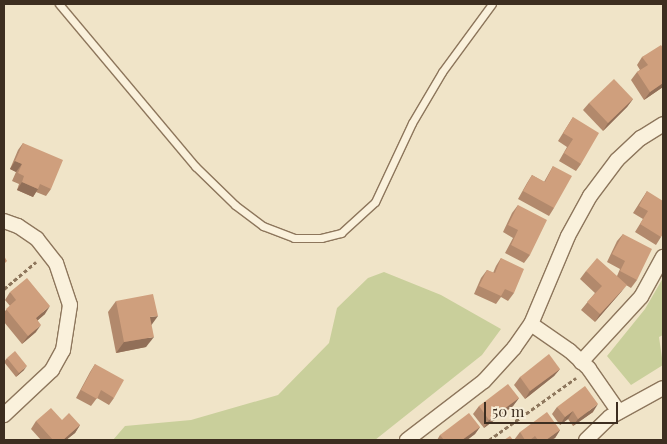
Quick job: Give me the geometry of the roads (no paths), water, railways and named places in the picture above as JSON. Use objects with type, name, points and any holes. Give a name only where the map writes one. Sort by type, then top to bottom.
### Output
[{"type":"street","points":[[407,440],[484,381],[531,324],[568,236],[590,196],[617,160],[641,138],[663,124]]},
{"type":"street","points":[[4,222],[18,226],[37,239],[48,252],[66,284],[70,305],[63,350],[37,387],[4,415]]},
{"type":"street","points":[[585,366],[641,297],[663,257]]},
{"type":"street","points":[[531,324],[585,366],[619,412]]},
{"type":"street","points":[[586,440],[619,412],[663,388]]},
{"type":"lane","points":[[59,4],[195,166],[235,205],[263,226],[294,238],[321,238],[341,233],[375,202],[412,123],[442,72],[492,4]]}]
